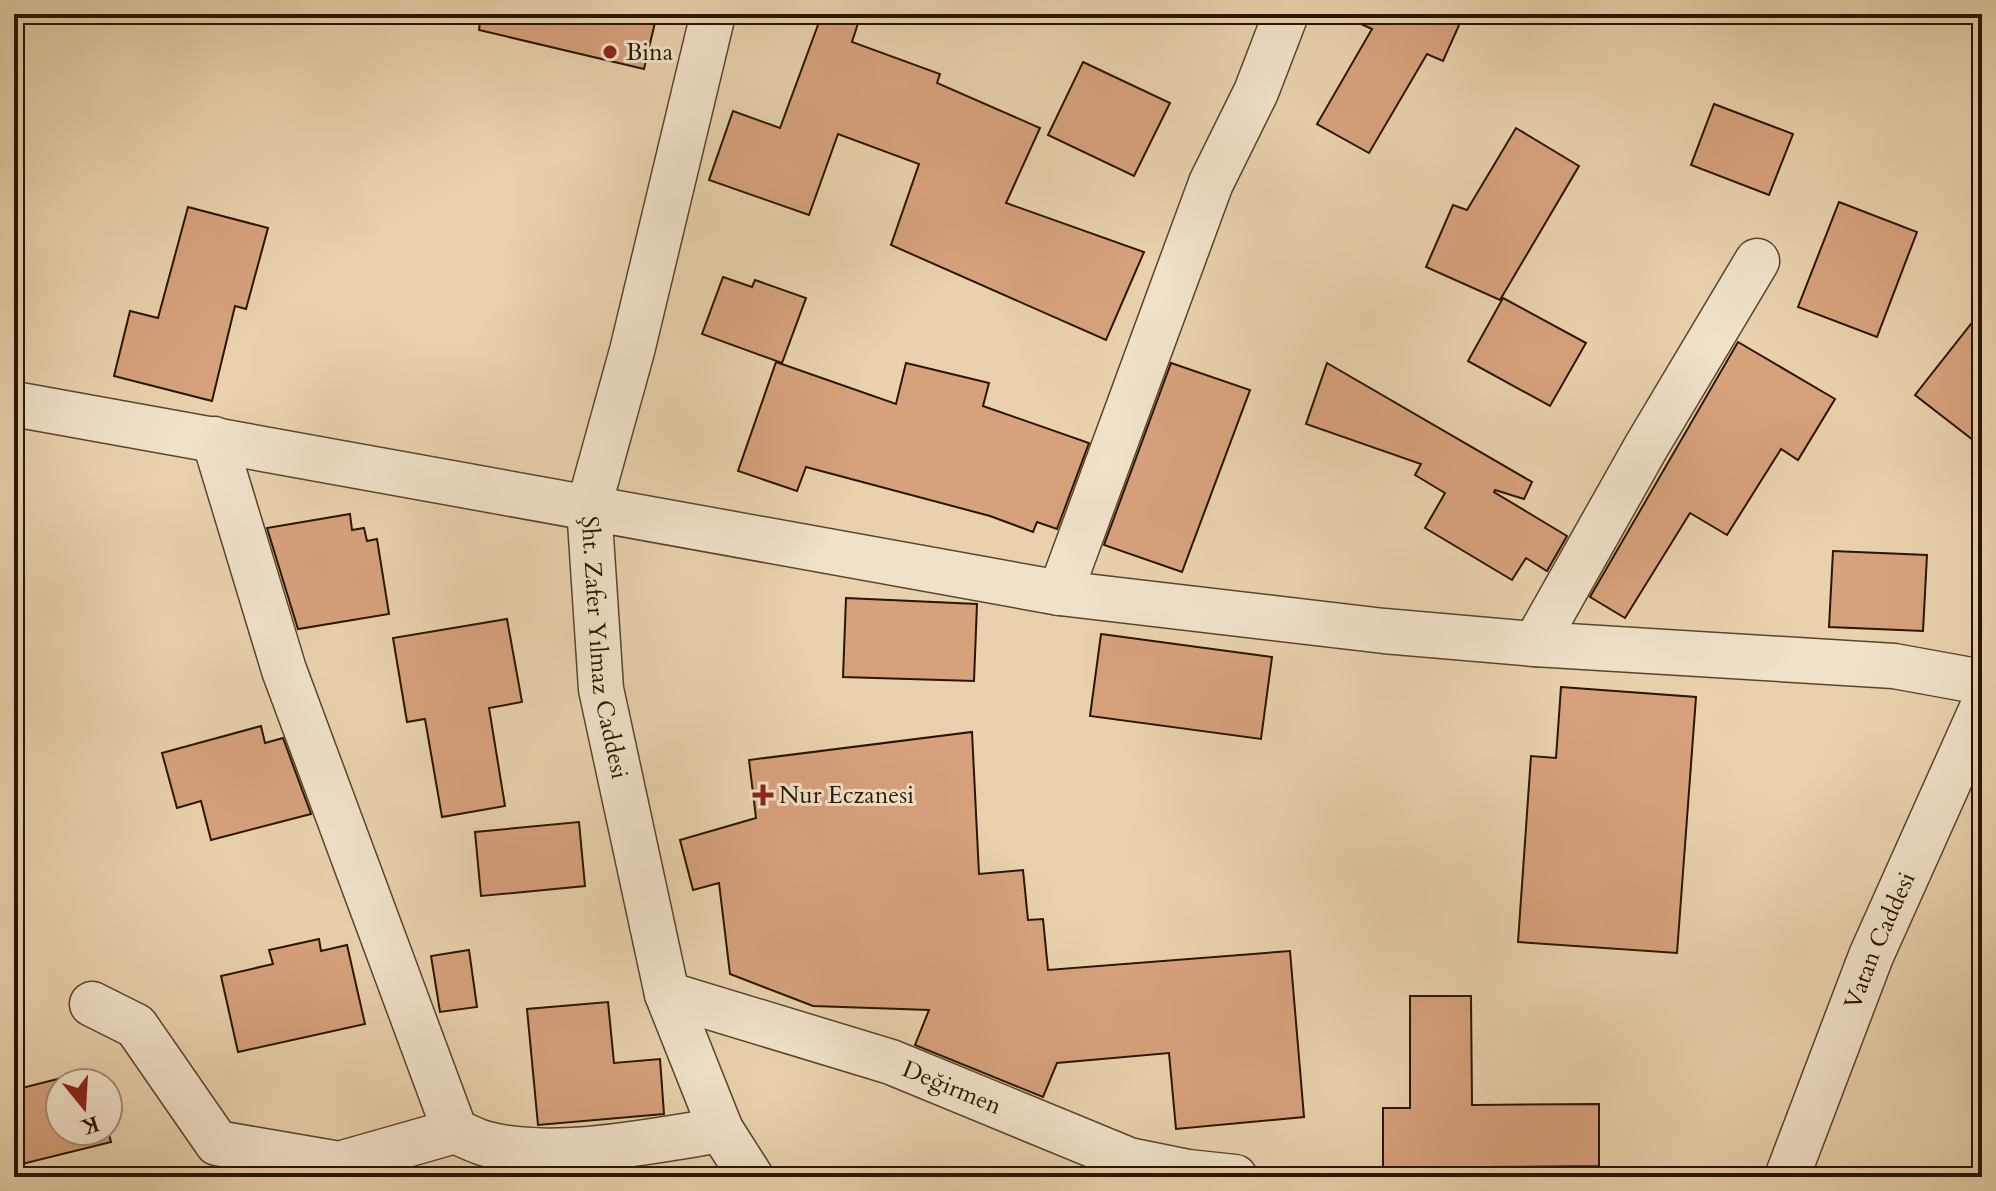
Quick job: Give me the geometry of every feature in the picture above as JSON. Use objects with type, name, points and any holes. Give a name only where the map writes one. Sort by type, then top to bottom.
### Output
[{"type":"street","name":"Şht. Zafer Yılmaz Caddesi","points":[[713,14],[632,351],[589,506],[601,689],[667,994],[721,1130],[751,1177]]},
{"type":"street","points":[[1060,593],[1211,183],[1256,92],[1286,14]]},
{"type":"street","points":[[1535,644],[1646,447],[1757,261]]},
{"type":"street","points":[[14,404],[1060,593],[1384,631],[1535,644],[1894,666],[1982,682]]},
{"type":"street","points":[[214,439],[284,670],[455,1131]]},
{"type":"street","name":"Vatan Caddesi","points":[[1787,1177],[1871,956],[1982,708]]},
{"type":"street","name":"Değirmen","points":[[667,994],[891,1062],[1129,1160],[1188,1172],[1235,1177]]},
{"type":"street","points":[[92,1004],[136,1026],[217,1143],[339,1164],[455,1131],[482,1143],[529,1151],[629,1145],[721,1130]]},
{"type":"building","name":"Bina","points":[[481,14],[657,14],[644,69],[479,30]]},
{"type":"building","points":[[822,14],[861,14],[852,42],[940,74],[937,83],[1040,128],[1006,203],[1144,252],[1106,340],[891,245],[919,164],[838,134],[809,215],[709,180],[733,111],[780,128]]},
{"type":"building","points":[[1339,14],[1464,14],[1443,61],[1427,54],[1369,153],[1317,124],[1372,29]]},
{"type":"building","points":[[1083,62],[1170,103],[1134,176],[1048,135]]},
{"type":"building","points":[[1714,104],[1793,134],[1769,195],[1691,165]]},
{"type":"building","points":[[1516,128],[1579,166],[1500,300],[1426,267],[1453,205],[1467,210]]},
{"type":"building","points":[[1839,202],[1917,232],[1877,337],[1798,307]]},
{"type":"building","points":[[188,207],[268,228],[246,309],[235,306],[212,401],[114,376],[130,311],[158,318]]},
{"type":"building","points":[[723,277],[752,287],[755,280],[806,298],[782,363],[702,334]]},
{"type":"building","points":[[1503,298],[1586,343],[1550,406],[1468,361]]},
{"type":"building","points":[[1982,310],[1982,447],[1915,395]]},
{"type":"building","points":[[1738,342],[1835,399],[1798,460],[1781,449],[1727,535],[1690,513],[1625,618],[1590,597]]},
{"type":"building","points":[[776,362],[896,404],[906,363],[989,383],[983,406],[1089,443],[1057,529],[1037,522],[1033,532],[990,516],[806,467],[797,491],[738,471]]},
{"type":"building","points":[[1171,363],[1250,390],[1182,572],[1104,545]]},
{"type":"building","points":[[1327,363],[1532,482],[1524,499],[1494,492],[1567,536],[1547,571],[1526,558],[1512,580],[1425,528],[1445,493],[1415,475],[1421,464],[1306,424]]},
{"type":"building","points":[[350,514],[352,530],[364,528],[367,541],[377,539],[389,614],[298,629],[267,528]]},
{"type":"building","points":[[1833,551],[1927,555],[1923,631],[1829,627]]},
{"type":"building","points":[[846,598],[977,604],[974,681],[843,677]]},
{"type":"building","points":[[507,619],[522,702],[489,708],[505,806],[442,817],[425,719],[407,722],[393,638]]},
{"type":"building","points":[[1101,634],[1272,657],[1261,739],[1090,716]]},
{"type":"building","points":[[1561,687],[1696,697],[1677,953],[1518,942],[1531,756],[1556,758]]},
{"type":"building","points":[[261,726],[265,743],[283,738],[311,814],[211,840],[201,801],[177,808],[162,753]]},
{"type":"building","points":[[972,732],[979,874],[1023,870],[1028,920],[1043,919],[1048,970],[1290,951],[1304,1117],[1176,1129],[1169,1053],[1057,1063],[1043,1097],[915,1045],[929,1010],[813,1006],[730,974],[719,883],[693,890],[680,840],[756,818],[749,760]]},
{"type":"building","points":[[579,822],[585,886],[481,896],[475,832]]},
{"type":"building","points":[[319,939],[321,951],[347,945],[365,1024],[238,1052],[221,976],[273,964],[269,950]]},
{"type":"building","points":[[469,950],[477,1007],[440,1012],[431,956]]},
{"type":"building","points":[[1410,996],[1471,996],[1472,1105],[1599,1104],[1599,1166],[1383,1172],[1383,1108],[1410,1108]]},
{"type":"building","points":[[608,1002],[614,1063],[660,1059],[664,1114],[538,1125],[527,1009]]},
{"type":"building","points":[[44,1082],[44,1147],[91,1147],[14,1166],[14,1090]]},
{"type":"place","name":"Bina","points":[[610,52]]},
{"type":"place","name":"Nur Eczanesi","points":[[763,795]]}]
